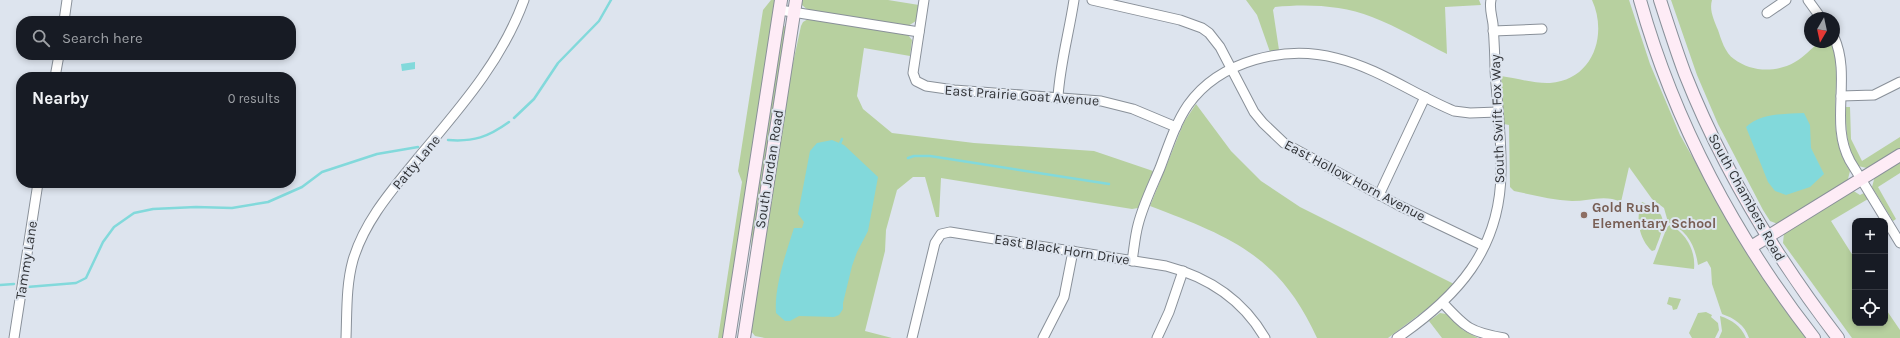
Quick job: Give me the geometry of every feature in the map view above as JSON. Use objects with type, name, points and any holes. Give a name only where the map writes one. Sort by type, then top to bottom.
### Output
[{"type":"main road","name":"South Jordan Road","points":[[744,338],[796,0]]},
{"type":"main road","name":"South Chambers Road","points":[[1640,0],[1664,72],[1686,125],[1719,192],[1751,247],[1814,338]]},
{"type":"main road","name":"South Chambers Road","points":[[1660,0],[1686,74],[1712,135],[1737,185],[1768,237],[1807,296],[1838,338]]},
{"type":"main road","name":"South Jordan Road","points":[[732,338],[780,5]]},
{"type":"main road","points":[[1751,247],[1900,155]]},
{"type":"street","points":[[65,16],[67,0]]},
{"type":"street","name":"Patty Lane","points":[[346,338],[347,298],[350,272],[355,254],[364,232],[393,189],[460,110],[483,78],[509,34],[524,0]]},
{"type":"street","points":[[780,5],[794,12],[919,32],[924,0]]},
{"type":"street","points":[[1058,97],[1060,69],[1074,0]]},
{"type":"street","name":"East Hollow Horn Avenue","points":[[1092,0],[1197,25],[1209,33],[1217,42],[1254,112],[1280,139],[1297,152],[1379,195],[1484,246]]},
{"type":"street","points":[[1767,13],[1786,0]]},
{"type":"street","points":[[1808,0],[1817,12]]},
{"type":"street","name":"South Swift Fox Way","points":[[1397,338],[1443,303],[1470,271],[1484,246],[1494,220],[1500,190],[1501,167],[1493,31],[1488,2]]},
{"type":"street","points":[[1493,31],[1542,29]]},
{"type":"street","name":"East Prairie Goat Avenue","points":[[919,32],[913,83],[947,90],[1093,100],[1116,104],[1176,127]]},
{"type":"street","points":[[1837,48],[1841,62],[1841,141],[1846,154],[1861,179],[1897,232],[1900,243]]},
{"type":"street","points":[[1132,261],[1141,215],[1176,127],[1186,108],[1196,94],[1230,68],[1261,59],[1285,55],[1322,55],[1360,65],[1425,97],[1460,112],[1498,112]]},
{"type":"street","points":[[56,72],[58,60]]},
{"type":"street","points":[[1841,96],[1874,95],[1900,82]]},
{"type":"street","points":[[1379,195],[1425,97]]},
{"type":"street","name":"Tammy Lane","points":[[14,338],[37,188]]},
{"type":"street","name":"East Black Horn Drive","points":[[912,338],[939,231],[1166,266],[1183,271],[1202,278],[1225,292],[1245,311],[1264,338]]},
{"type":"street","points":[[1043,338],[1064,297],[1073,251]]},
{"type":"street","points":[[1157,338],[1170,308],[1183,271]]},
{"type":"street","points":[[1443,303],[1472,331],[1504,338]]},
{"type":"green space","points":[[771,0],[777,0],[725,338],[718,338],[742,182],[738,171],[763,10]]},
{"type":"green space","points":[[801,0],[888,0],[919,5],[916,21],[908,26],[809,11],[802,5]]},
{"type":"green space","points":[[1246,0],[1479,0],[1481,5],[1445,7],[1447,54],[1391,25],[1360,13],[1324,6],[1275,7],[1273,10],[1279,50],[1270,52],[1257,15]]},
{"type":"green space","points":[[1592,0],[1629,0],[1650,64],[1680,135],[1747,254],[1784,309],[1806,338],[1749,338],[1742,326],[1731,318],[1722,314],[1712,284],[1711,268],[1707,261],[1698,265],[1695,251],[1689,239],[1680,229],[1668,222],[1664,208],[1652,199],[1629,167],[1621,202],[1609,198],[1572,201],[1558,200],[1514,191],[1510,187],[1509,125],[1504,124],[1501,76],[1532,82],[1550,83],[1565,80],[1577,74],[1586,65],[1593,54],[1597,41],[1597,13]]},
{"type":"green space","points":[[1671,0],[1712,0],[1712,15],[1726,50],[1734,59],[1756,69],[1764,70],[1788,66],[1801,58],[1812,48],[1833,48],[1836,64],[1835,115],[1837,137],[1839,148],[1850,171],[1847,183],[1778,224],[1770,221],[1718,124],[1697,75]]},
{"type":"green space","points":[[808,19],[908,35],[912,40],[910,56],[864,48],[857,96],[863,109],[892,133],[974,143],[1094,151],[1153,171],[1138,208],[1132,209],[941,178],[939,217],[936,217],[925,177],[913,177],[897,190],[886,230],[885,251],[865,331],[892,338],[765,338],[755,336],[751,331],[788,86],[801,26],[803,22]]},
{"type":"green space","points":[[786,24],[788,24],[753,250],[751,250],[753,210],[782,30]]},
{"type":"green space","points":[[1196,104],[1231,151],[1261,181],[1300,207],[1454,284],[1436,302],[1388,338],[1317,338],[1302,310],[1286,287],[1269,268],[1250,252],[1205,228],[1150,206],[1184,122]]},
{"type":"green space","points":[[1846,107],[1850,107],[1851,139],[1862,161],[1900,137],[1900,150],[1871,169],[1858,166],[1849,144],[1846,124]]},
{"type":"green space","points":[[1900,160],[1900,173],[1878,187],[1896,219],[1893,221],[1872,187],[1875,176]]},
{"type":"green space","points":[[1852,190],[1860,195],[1864,193],[1868,199],[1831,221],[1852,254],[1852,326],[1888,326],[1888,312],[1900,330],[1900,338],[1852,338],[1783,243],[1784,233]]},
{"type":"green space","points":[[1642,202],[1658,210],[1663,221],[1661,234],[1655,250],[1652,251],[1644,241],[1641,234],[1639,215]]},
{"type":"green space","points":[[1670,225],[1676,228],[1689,243],[1692,249],[1694,269],[1653,264],[1667,227]]},
{"type":"green space","points":[[1669,297],[1681,299],[1677,309],[1673,310],[1672,306],[1667,304]]},
{"type":"green space","points":[[1706,312],[1712,315],[1711,317],[1718,323],[1719,330],[1715,338],[1692,338],[1689,333],[1698,313]]},
{"type":"green space","points":[[1440,313],[1446,314],[1463,330],[1478,338],[1442,338],[1429,321]]},
{"type":"green space","points":[[1720,316],[1736,324],[1742,330],[1746,338],[1719,338],[1722,331]]},
{"type":"water","points":[[415,62],[415,69],[402,71],[401,64]]},
{"type":"water","points":[[1804,113],[1810,125],[1811,148],[1824,174],[1810,187],[1786,195],[1775,191],[1768,182],[1746,127],[1752,122],[1773,115]]},
{"type":"water","points":[[832,140],[844,145],[878,177],[868,231],[857,252],[852,266],[843,303],[843,309],[839,315],[834,317],[799,316],[790,321],[785,321],[776,313],[777,292],[781,270],[794,228],[802,228],[804,222],[798,214],[810,151],[817,143]]},
{"type":"waterway","points":[[514,118],[534,99],[558,63],[599,21],[611,0]]},
{"type":"waterway","points":[[448,140],[466,140],[487,135],[509,122]]},
{"type":"waterway","points":[[839,146],[842,139]]},
{"type":"waterway","points":[[27,287],[76,283],[86,278],[103,242],[114,227],[134,213],[153,209],[196,207],[232,208],[268,202],[302,187],[322,172],[377,154],[418,147]]},
{"type":"waterway","points":[[908,158],[914,156],[930,156],[1109,184]]},
{"type":"waterway","points":[[0,285],[14,284]]},
{"type":"place","name":"Gold Rush Elementary School","points":[[1584,215]]}]
